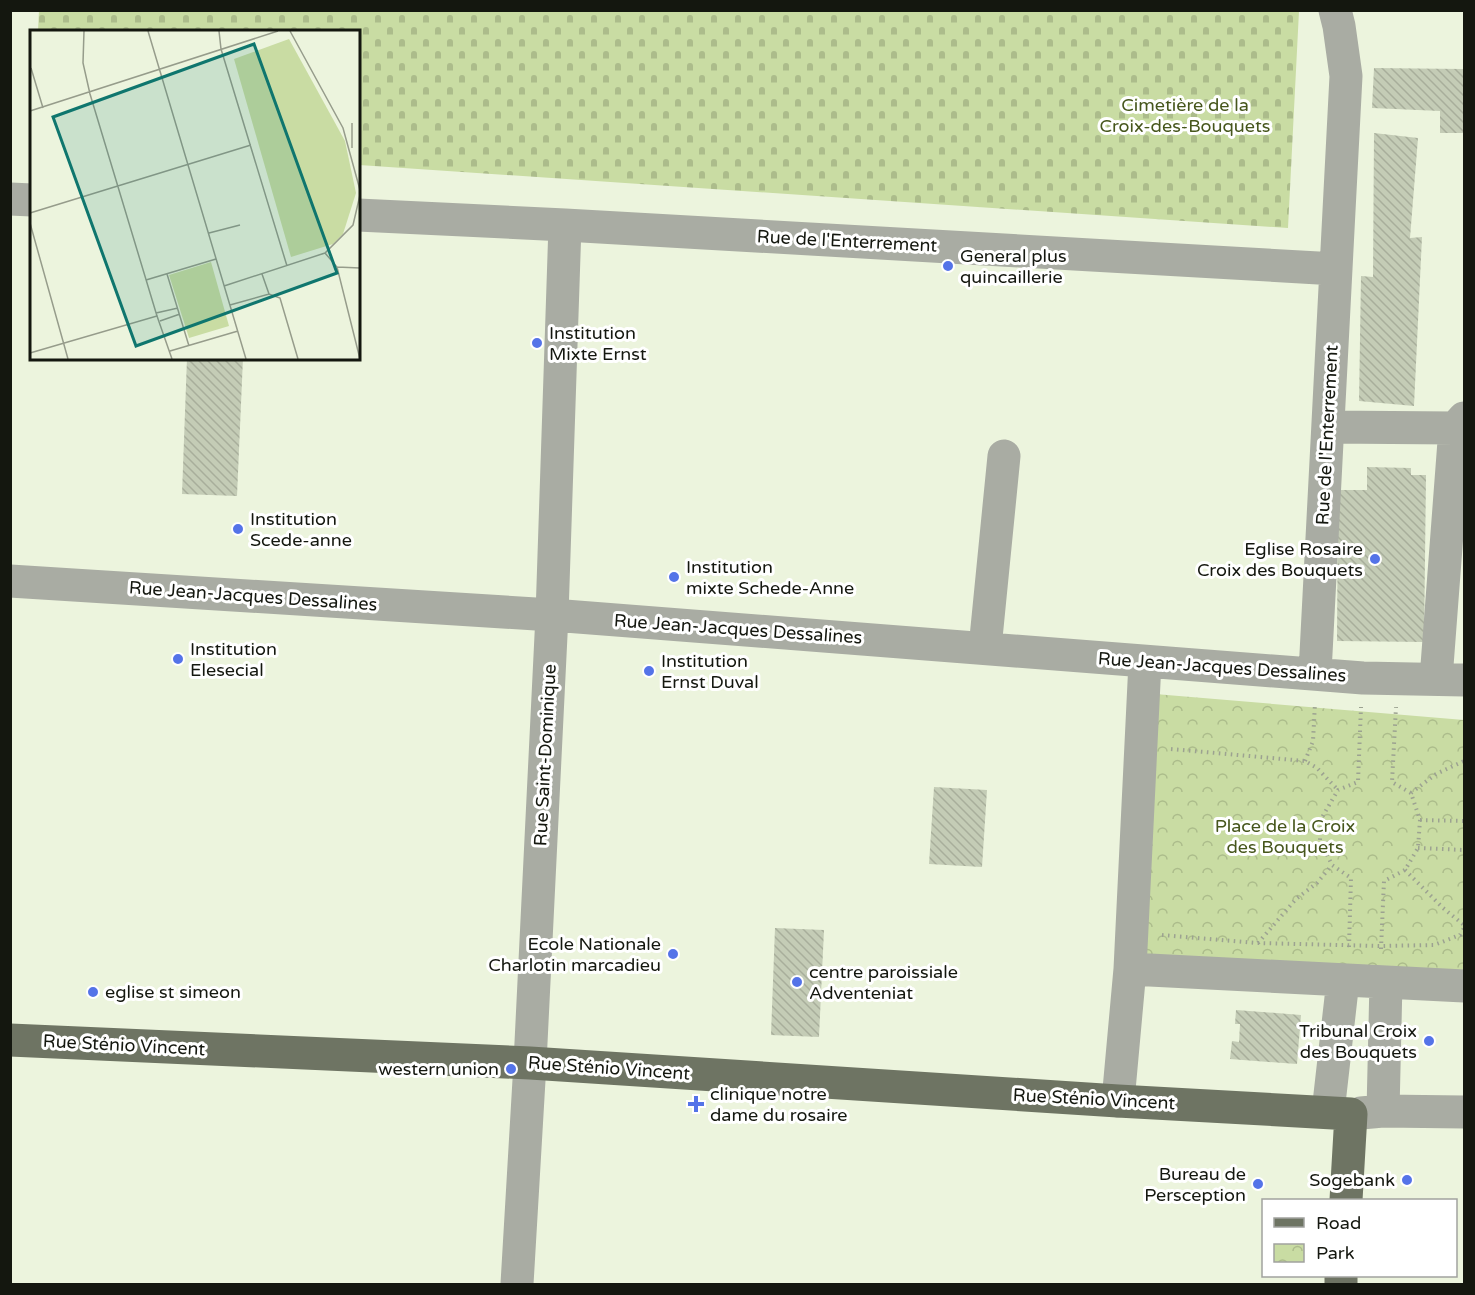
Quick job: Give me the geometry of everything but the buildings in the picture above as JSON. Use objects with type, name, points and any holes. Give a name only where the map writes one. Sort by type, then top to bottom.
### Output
[{"type":"main road","name":"Rue Sténio Vincent","points":[[10,1040],[530,1063],[1340,1113]]},
{"type":"main road","points":[[1340,1113],[1346,1199]]},
{"type":"street","name":"Rue de l'Enterrement","points":[[1315,673],[1346,75],[1346,16]]},
{"type":"street","points":[[10,199],[30,200]]},
{"type":"street","name":"Rue de l'Enterrement","points":[[360,215],[1336,269]]},
{"type":"street","name":"Rue Saint-Dominique","points":[[517,1284],[552,615],[565,225]]},
{"type":"street","points":[[1328,427],[1460,423],[1450,679]]},
{"type":"street","points":[[985,648],[1004,456]]},
{"type":"street","name":"Rue Jean-Jacques Dessalines","points":[[10,581],[552,615],[1364,678],[1450,679]]},
{"type":"street","points":[[1118,1101],[1130,969],[1145,662]]},
{"type":"street","points":[[1130,969],[1464,986]]},
{"type":"street","points":[[1343,980],[1340,1113],[1464,1112]]},
{"type":"street","points":[[1383,1111],[1386,982]]},
{"type":"path","points":[[1305,761],[1313,741],[1315,673]]},
{"type":"path","points":[[1343,980],[1349,945],[1352,878],[1332,865],[1320,840],[1321,819],[1338,790],[1358,782],[1359,718],[1364,678]]},
{"type":"path","points":[[1386,982],[1380,946],[1384,881],[1405,870],[1418,848],[1420,820],[1411,793],[1392,782],[1397,678]]},
{"type":"path","points":[[1142,746],[1305,761],[1317,768],[1338,790]]},
{"type":"path","points":[[1411,793],[1436,774],[1464,760]]},
{"type":"path","points":[[1420,820],[1464,821]]},
{"type":"path","points":[[1418,848],[1464,850]]},
{"type":"path","points":[[1257,943],[1296,898],[1317,883],[1332,865]]},
{"type":"path","points":[[1132,932],[1257,943],[1380,946],[1434,945],[1460,934],[1464,927],[1405,870]]},
{"type":"green space","name":"Cimetière de la Croix-des-Bouquets","points":[[39,10],[1299,11],[1288,228],[360,165],[360,30],[38,30]]},
{"type":"green space","name":"Place de la Croix des Bouquets","points":[[1155,694],[1464,720],[1464,975],[1139,960]]},
{"type":"place","name":"General plus quincaillerie","points":[[948,266]]},
{"type":"place","name":"Institution Mixte Ernst","points":[[537,343]]},
{"type":"place","name":"Institution Scede-anne","points":[[238,529]]},
{"type":"place","name":"Eglise Rosaire Croix des Bouquets","points":[[1375,559]]},
{"type":"place","name":"Institution mixte Schede-Anne","points":[[674,577]]},
{"type":"place","name":"Institution Elesecial","points":[[178,659]]},
{"type":"place","name":"Institution Ernst Duval","points":[[649,671]]},
{"type":"place","name":"Ecole Nationale Charlotin marcadieu","points":[[673,954]]},
{"type":"place","name":"centre paroissiale Adventeniat","points":[[797,982]]},
{"type":"place","name":"eglise st simeon","points":[[93,992]]},
{"type":"place","name":"Tribunal Croix des Bouquets","points":[[1429,1041]]},
{"type":"place","name":"western union","points":[[511,1069]]},
{"type":"place","name":"clinique notre dame du rosaire","points":[[696,1104]]},
{"type":"place","name":"Sogebank","points":[[1407,1180]]},
{"type":"place","name":"Bureau de Persception","points":[[1258,1184]]}]
